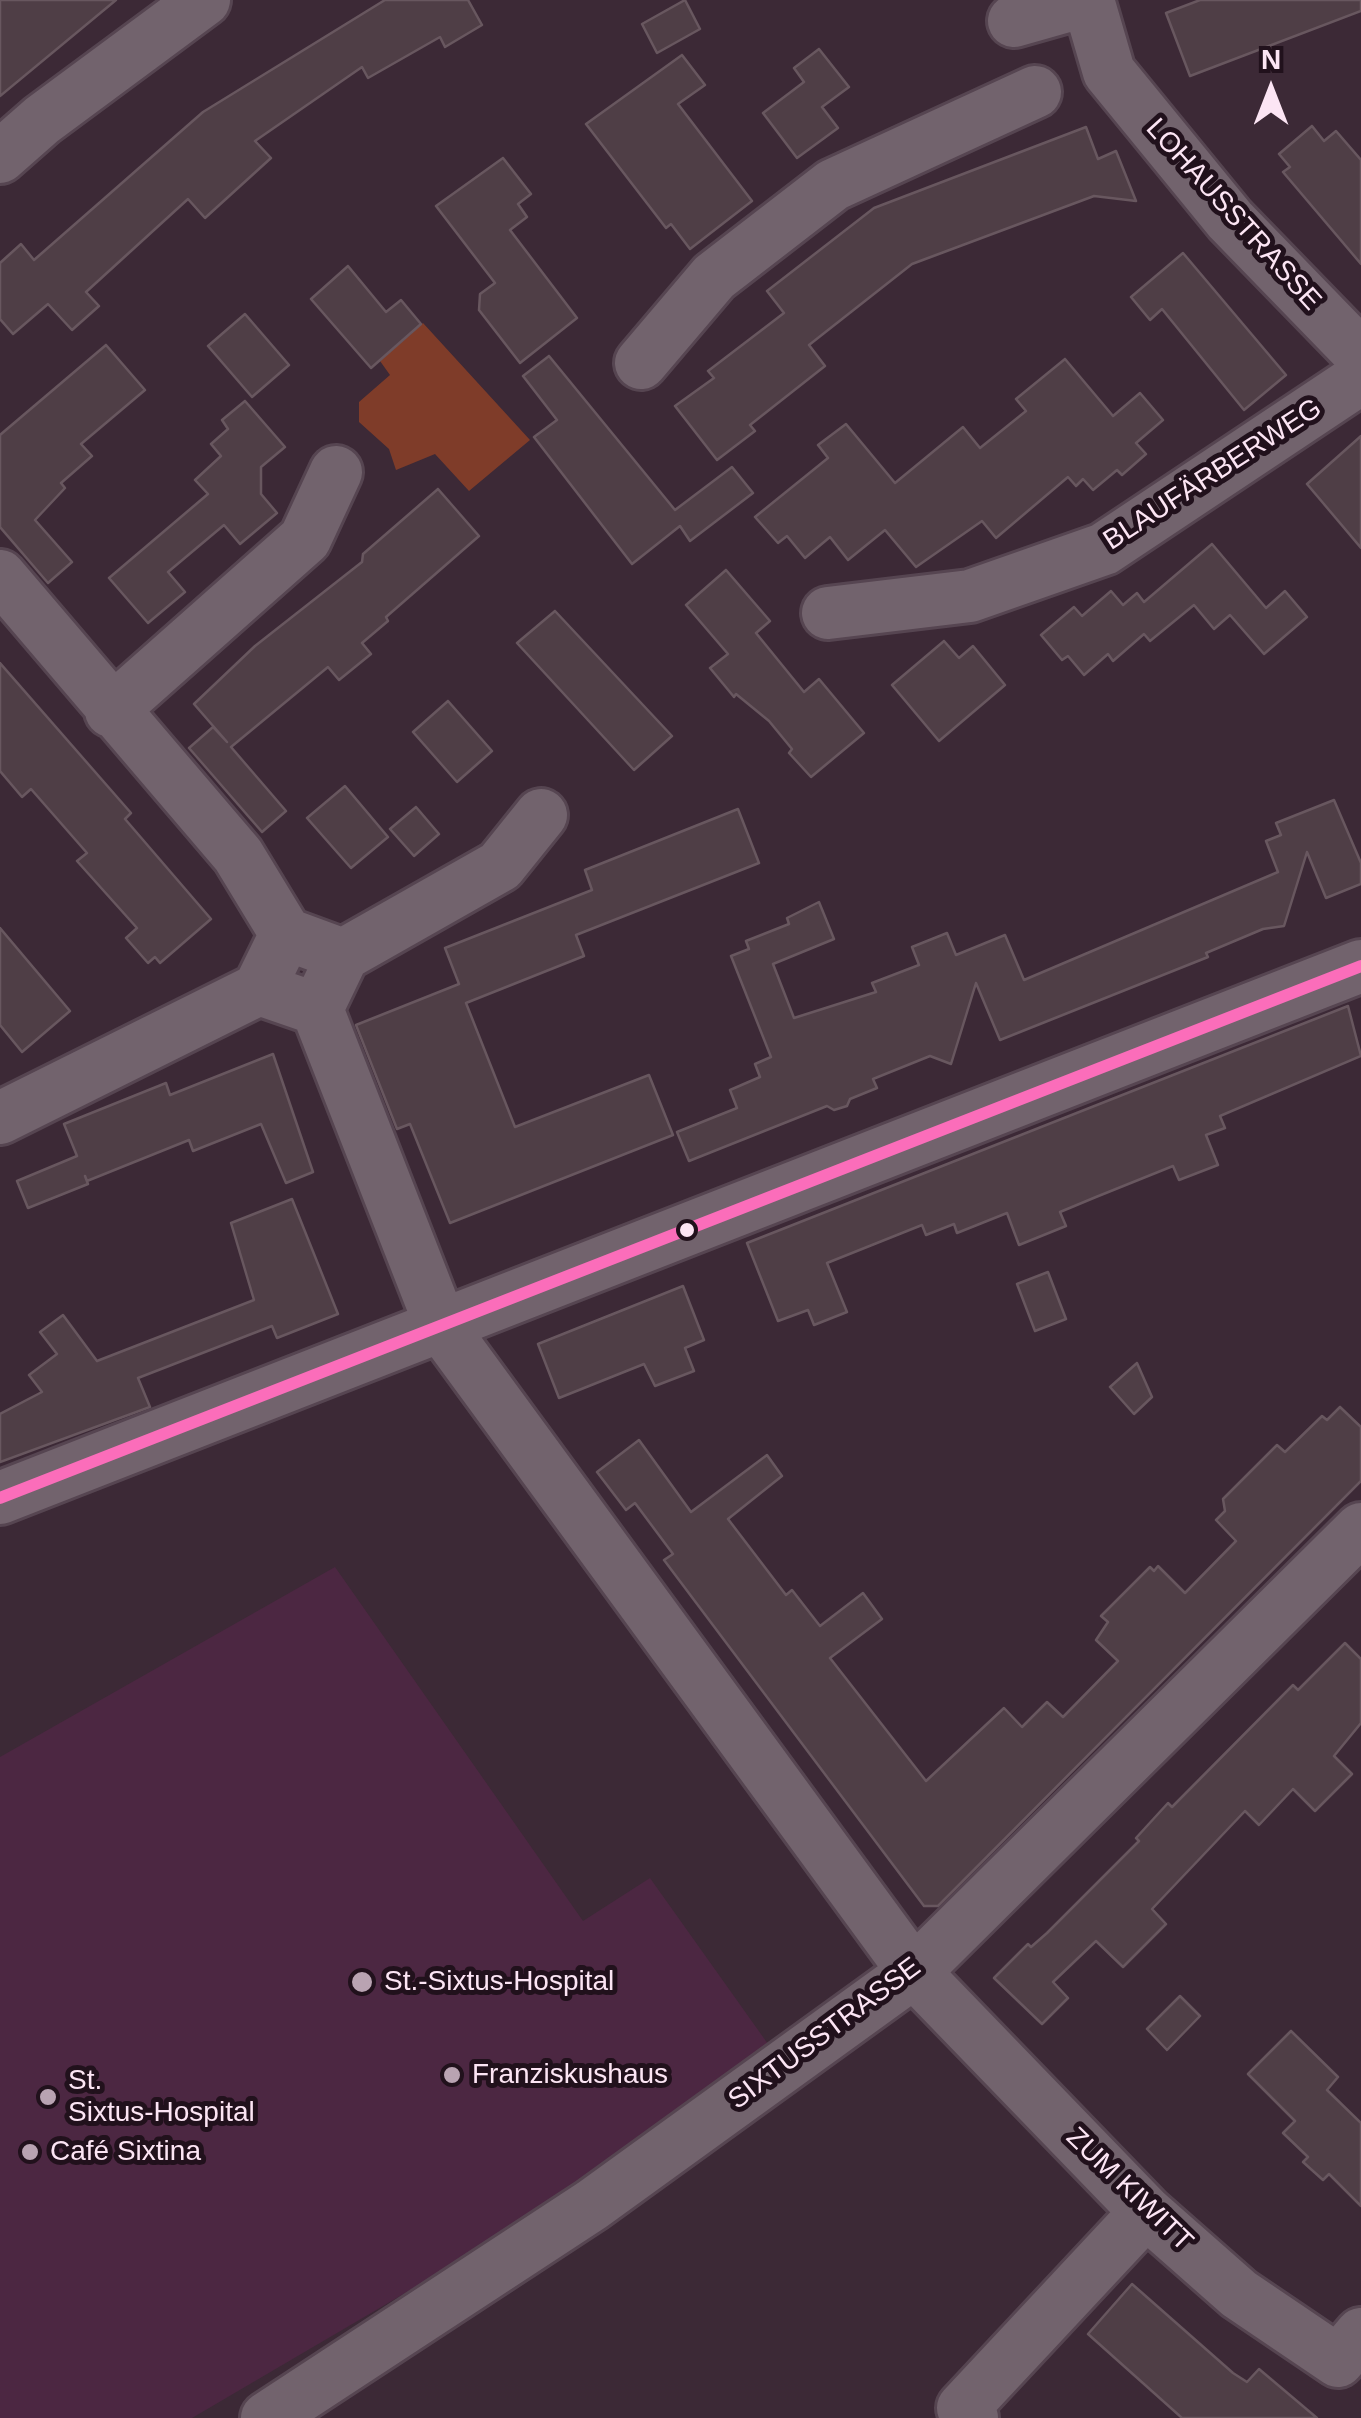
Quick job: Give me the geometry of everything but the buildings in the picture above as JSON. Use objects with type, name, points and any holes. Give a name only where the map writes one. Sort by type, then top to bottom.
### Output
[{"type":"street","points":[[0,157],[42,120],[204,0]]},
{"type":"street","name":"LOHAUSSTRASSE","points":[[1035,92],[1010,11],[1088,0],[1109,72],[1230,220],[1361,355]]},
{"type":"street","points":[[641,363],[714,278],[833,186],[1035,92],[1109,72]]},
{"type":"street","name":"BLAUFÄRBERWEG","points":[[828,613],[970,596],[1104,548],[1361,378]]},
{"type":"street","points":[[112,711],[305,539],[336,472]]},
{"type":"street","points":[[0,576],[238,854],[286,934],[343,955]]},
{"type":"street","points":[[259,989],[317,1009],[343,955],[500,866],[541,816]]},
{"type":"street","points":[[0,1118],[259,989],[286,934]]},
{"type":"street","points":[[0,1498],[1361,966]]},
{"type":"street","name":"ZUM KIWITT","points":[[317,1009],[442,1326],[914,1972],[1146,2212],[1239,2294],[1338,2362],[1361,2334]]},
{"type":"street","name":"SIXTUSSTRASSE","points":[[275,2416],[592,2205],[914,1972],[1361,1529]]},
{"type":"street","points":[[972,2418],[963,2408],[1146,2212]]},
{"type":"shaded area","points":[[423,323],[530,440],[469,491],[435,454],[396,470],[389,449],[359,422],[359,402],[390,375],[380,361]]},
{"type":"shaded area","name":"St.-Sixtus-Hospital","points":[[335,1567],[583,1921],[650,1878],[768,2044],[516,2228],[192,2418],[0,2418],[0,1757]]},
{"type":"transit line","points":[[0,1498],[1361,966]]},
{"type":"place","name":"St.-Sixtus-Hospital","points":[[362,1982]]},
{"type":"place","name":"Franziskushaus","points":[[452,2075]]},
{"type":"place","name":"St. Sixtus-Hospital","points":[[48,2097]]},
{"type":"place","name":"Café Sixtina","points":[[30,2152]]}]
